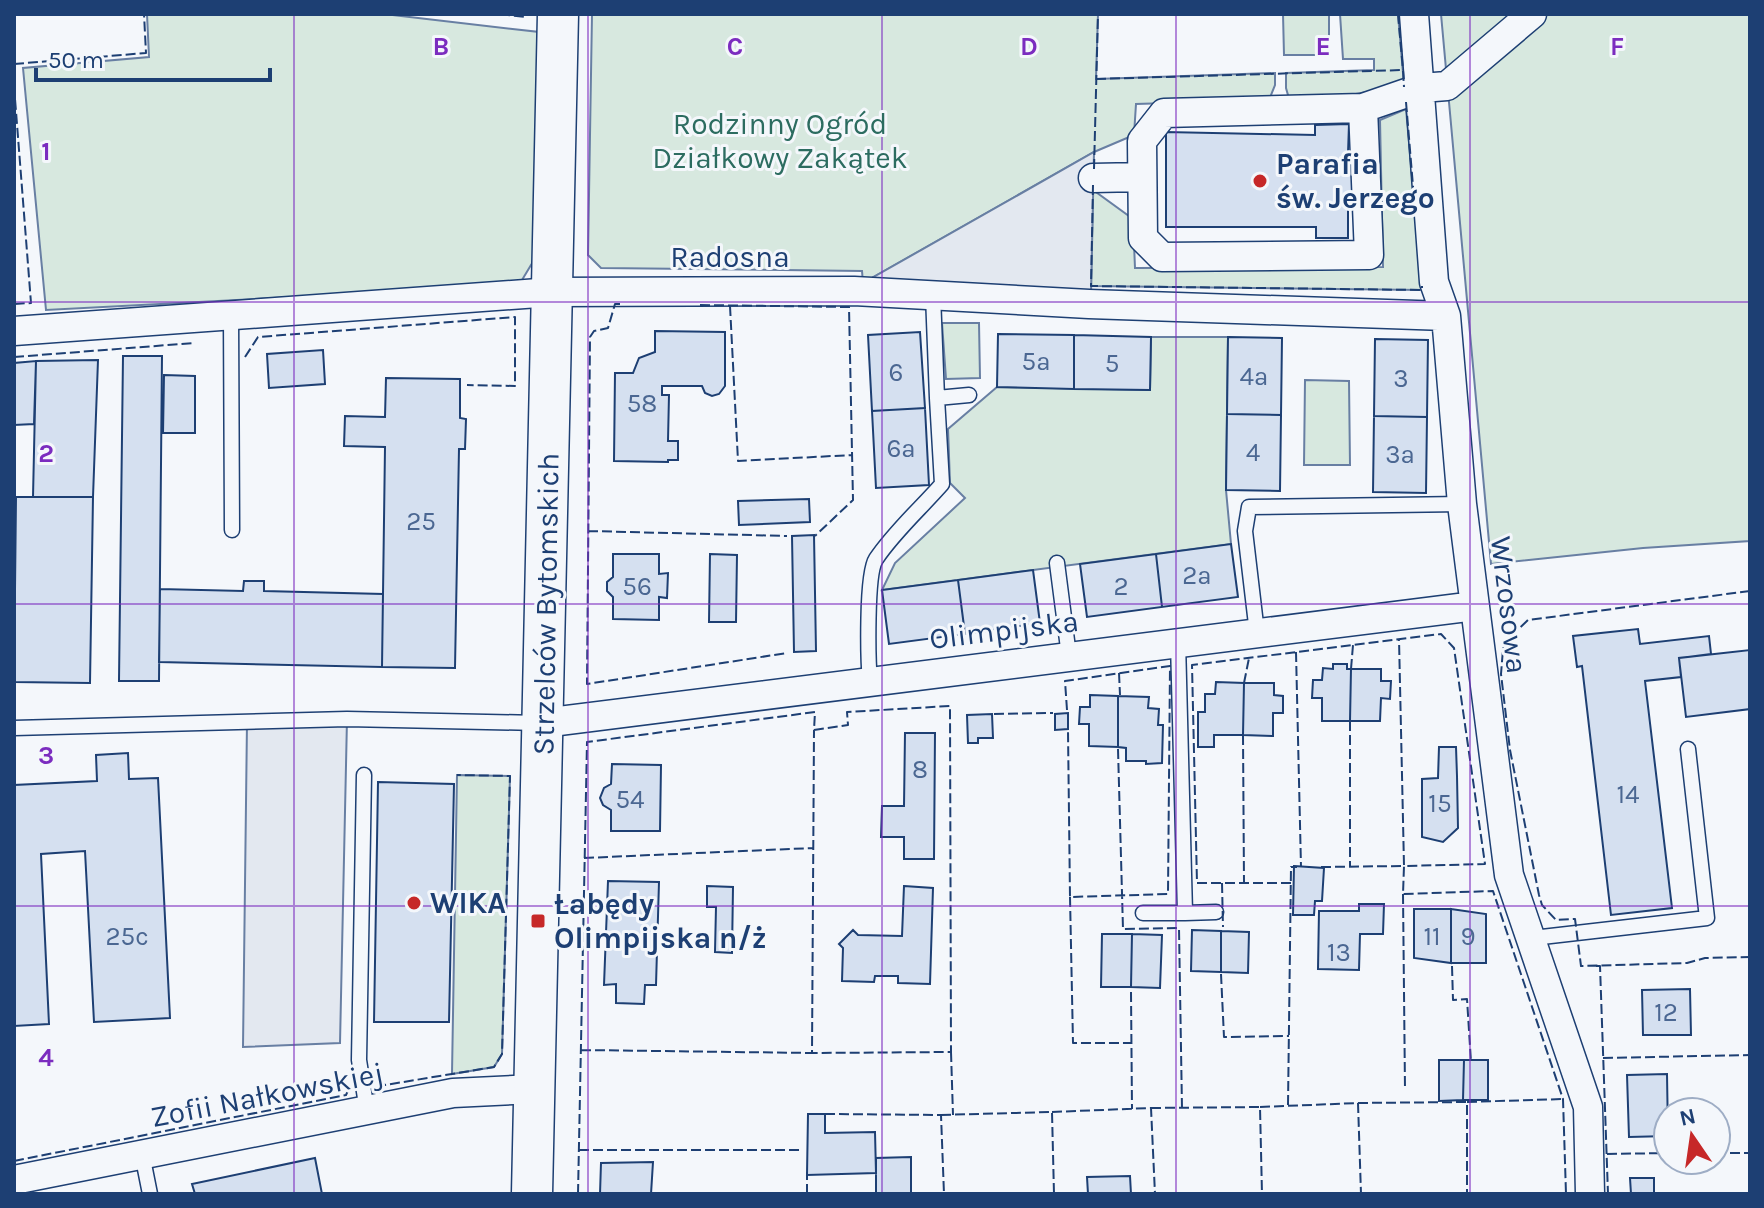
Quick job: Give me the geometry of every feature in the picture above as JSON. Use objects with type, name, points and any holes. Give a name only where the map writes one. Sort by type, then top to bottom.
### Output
[{"type":"street","name":"Strzelców Bytomskich","points":[[532,1194],[558,14]]},
{"type":"street","name":"Wrzosowa","points":[[1414,14],[1434,282],[1446,316],[1462,504],[1509,875],[1533,938],[1588,1107],[1590,1194]]},
{"type":"street","points":[[1363,108],[1369,255],[1162,257],[1143,238],[1142,141],[1164,113],[1363,108],[1421,88],[1447,86],[1532,14]]},
{"type":"street","points":[[1093,178],[1141,177]]},
{"type":"street","name":"Radosna","points":[[14,331],[552,292],[854,291],[1089,304],[1446,316]]},
{"type":"street","name":"Olimpijska","points":[[543,723],[1475,606]]},
{"type":"street","name":"Zofii Nałkowskiej","points":[[14,1180],[453,1093],[534,1089]]},
{"type":"lane","points":[[870,682],[868,613],[874,561],[942,484],[933,295]]},
{"type":"lane","points":[[231,315],[232,530]]},
{"type":"lane","points":[[937,398],[969,395]]},
{"type":"lane","points":[[1257,633],[1245,531],[1249,507],[1462,504]]},
{"type":"lane","points":[[1057,563],[1069,656]]},
{"type":"lane","points":[[1178,642],[1185,913]]},
{"type":"lane","points":[[14,728],[347,719],[543,723]]},
{"type":"lane","points":[[1533,938],[1707,918],[1688,749]]},
{"type":"lane","points":[[364,775],[359,1060],[367,1111]]},
{"type":"lane","points":[[1143,913],[1216,912]]},
{"type":"lane","points":[[142,1154],[150,1194]]},
{"type":"green space","points":[[147,14],[384,14],[539,32],[534,260],[519,285],[46,310],[23,68],[149,57]]},
{"type":"green space","name":"Rodzinny Ogród Działkowy Zakątek","points":[[592,14],[1098,14],[1096,79],[1275,73],[1275,85],[1269,100],[1136,104],[1134,135],[1094,152],[863,283],[862,271],[601,268],[588,255]]},
{"type":"green space","points":[[1283,14],[1329,14],[1329,55],[1284,55]]},
{"type":"green space","points":[[1340,14],[1398,14],[1404,85],[1313,102],[1290,102],[1286,73],[1374,70],[1374,59],[1343,59]]},
{"type":"green space","points":[[1441,14],[1750,14],[1750,541],[1643,548],[1491,564]]},
{"type":"green space","points":[[1406,109],[1422,290],[1091,286],[1093,190],[1133,219],[1135,268],[1383,267],[1380,120]]},
{"type":"green space","points":[[942,323],[979,323],[980,378],[946,379]]},
{"type":"green space","points":[[1151,337],[1228,337],[1226,490],[1231,544],[882,590],[895,563],[965,498],[950,483],[948,429],[997,387],[1150,390]]},
{"type":"green space","points":[[1305,380],[1349,381],[1350,465],[1304,465]]},
{"type":"green space","points":[[457,775],[510,776],[502,1054],[494,1067],[452,1074]]},
{"type":"shaded area","points":[[1094,152],[1091,294],[863,283]]},
{"type":"shaded area","points":[[347,719],[340,1043],[243,1047],[247,722]]},
{"type":"building","name":"Parafia św. Jerzego","points":[[1349,124],[1348,154],[1355,155],[1354,207],[1348,207],[1348,238],[1316,238],[1316,227],[1166,227],[1166,132],[1315,135],[1315,125]]},
{"type":"building","points":[[655,331],[725,332],[725,386],[719,394],[712,396],[705,393],[702,386],[662,386],[662,395],[669,395],[668,441],[678,441],[678,460],[614,461],[615,373],[633,373],[639,358],[655,352]]},
{"type":"building","points":[[920,332],[925,408],[872,411],[868,335]]},
{"type":"building","points":[[998,334],[1074,335],[1074,389],[997,387]]},
{"type":"building","points":[[1074,335],[1151,337],[1150,390],[1074,389]]},
{"type":"building","points":[[1228,337],[1282,338],[1281,415],[1227,414]]},
{"type":"building","points":[[1375,339],[1428,340],[1427,417],[1374,416]]},
{"type":"building","points":[[323,350],[325,384],[269,388],[267,354]]},
{"type":"building","points":[[123,356],[162,356],[159,681],[119,681]]},
{"type":"building","points":[[98,360],[93,497],[33,497],[36,361]]},
{"type":"building","points":[[36,361],[34,424],[14,425],[14,363]]},
{"type":"building","points":[[164,375],[195,376],[195,433],[163,433]]},
{"type":"building","points":[[386,378],[460,379],[460,418],[466,419],[465,449],[459,449],[455,668],[382,667],[385,447],[344,446],[345,416],[385,417]]},
{"type":"building","points":[[925,408],[929,485],[876,488],[872,411]]},
{"type":"building","points":[[1227,414],[1281,415],[1280,491],[1226,490]]},
{"type":"building","points":[[1374,416],[1427,417],[1426,493],[1373,492]]},
{"type":"building","points":[[16,497],[93,497],[90,683],[14,682]]},
{"type":"building","points":[[809,499],[810,522],[739,525],[738,501]]},
{"type":"building","points":[[814,535],[816,651],[794,652],[792,536]]},
{"type":"building","points":[[1231,544],[1238,597],[1162,607],[1156,554]]},
{"type":"building","points":[[613,554],[659,554],[659,574],[668,573],[667,598],[659,597],[659,620],[613,619],[613,597],[607,591],[607,582],[613,577]]},
{"type":"building","points":[[710,554],[737,555],[736,622],[709,622]]},
{"type":"building","points":[[1156,554],[1162,607],[1087,617],[1080,564]]},
{"type":"building","points":[[1033,570],[1040,623],[965,634],[958,580]]},
{"type":"building","points":[[958,580],[965,634],[889,644],[882,590]]},
{"type":"building","points":[[244,581],[264,581],[264,591],[383,594],[382,667],[159,662],[160,589],[243,591]]},
{"type":"building","points":[[1638,629],[1640,644],[1709,636],[1711,654],[1679,658],[1681,677],[1645,681],[1672,908],[1611,915],[1582,666],[1577,667],[1573,636]]},
{"type":"building","points":[[1750,650],[1750,709],[1686,717],[1679,658]]},
{"type":"building","points":[[1333,664],[1347,664],[1347,669],[1351,669],[1350,721],[1322,721],[1322,698],[1312,698],[1313,680],[1322,680],[1323,668],[1333,669]]},
{"type":"building","points":[[1351,669],[1381,669],[1381,681],[1391,681],[1390,699],[1381,698],[1380,721],[1350,721]]},
{"type":"building","points":[[1216,682],[1244,683],[1243,735],[1214,735],[1214,747],[1198,747],[1198,712],[1205,712],[1205,694],[1215,694]]},
{"type":"building","points":[[1244,683],[1274,683],[1274,695],[1283,696],[1283,713],[1273,713],[1273,736],[1243,735]]},
{"type":"building","points":[[1090,695],[1118,696],[1118,747],[1089,746],[1089,724],[1079,724],[1080,707],[1090,707]]},
{"type":"building","points":[[1118,696],[1149,697],[1148,708],[1159,709],[1158,725],[1163,725],[1162,763],[1126,761],[1126,748],[1118,747]]},
{"type":"building","points":[[1068,713],[1068,729],[1055,730],[1055,714]]},
{"type":"building","points":[[992,714],[993,738],[978,738],[978,743],[968,743],[967,715]]},
{"type":"building","points":[[905,733],[935,733],[934,859],[904,859],[904,837],[881,837],[882,806],[904,806]]},
{"type":"building","points":[[1439,747],[1456,747],[1458,828],[1443,842],[1422,837],[1422,779],[1438,778]]},
{"type":"building","points":[[128,753],[129,779],[158,778],[170,1018],[94,1022],[85,851],[41,854],[49,1024],[14,1026],[14,785],[97,781],[96,755]]},
{"type":"building","points":[[612,764],[661,765],[660,831],[611,831],[611,810],[603,805],[600,798],[604,788],[611,784]]},
{"type":"building","name":"WIKA","points":[[378,782],[454,784],[449,1022],[374,1022]]},
{"type":"building","points":[[1294,866],[1324,868],[1322,901],[1315,901],[1314,915],[1293,915]]},
{"type":"building","points":[[608,881],[659,882],[656,985],[645,985],[644,1004],[616,1003],[616,984],[604,985]]},
{"type":"building","points":[[707,886],[733,887],[732,953],[715,952],[716,907],[707,907]]},
{"type":"building","points":[[904,886],[933,888],[930,984],[898,983],[898,976],[875,976],[874,982],[842,981],[843,948],[839,944],[853,930],[858,935],[902,936]]},
{"type":"building","points":[[1359,904],[1384,904],[1383,934],[1360,934],[1359,970],[1318,969],[1319,911],[1359,911]]},
{"type":"building","points":[[1414,909],[1451,909],[1451,963],[1414,958]]},
{"type":"building","points":[[1451,909],[1486,914],[1486,963],[1451,963]]},
{"type":"building","points":[[1192,930],[1221,931],[1221,972],[1191,971]]},
{"type":"building","points":[[1221,931],[1249,932],[1248,973],[1221,972]]},
{"type":"building","points":[[1102,934],[1132,934],[1131,987],[1101,987]]},
{"type":"building","points":[[1132,934],[1162,935],[1160,988],[1131,987]]},
{"type":"building","points":[[1690,989],[1691,1035],[1643,1035],[1642,990]]},
{"type":"building","points":[[1439,1060],[1464,1060],[1463,1100],[1439,1101]]},
{"type":"building","points":[[1464,1060],[1488,1060],[1488,1100],[1463,1100]]},
{"type":"building","points":[[1667,1074],[1667,1096],[1652,1096],[1652,1136],[1629,1137],[1627,1075]]},
{"type":"building","points":[[808,1114],[825,1114],[825,1133],[875,1132],[876,1173],[807,1175]]},
{"type":"building","points":[[911,1157],[911,1194],[876,1194],[876,1158]]},
{"type":"building","points":[[315,1158],[322,1194],[195,1194],[192,1184]]},
{"type":"building","points":[[653,1162],[651,1194],[600,1194],[601,1163]]},
{"type":"building","points":[[1130,1176],[1131,1194],[1088,1194],[1087,1177]]},
{"type":"building","points":[[1630,1178],[1654,1178],[1654,1194],[1631,1194]]},
{"type":"fence","points":[[14,64],[146,53],[144,14]]},
{"type":"fence","points":[[500,14],[525,17],[525,14]]},
{"type":"fence","points":[[1094,169],[1098,14]]},
{"type":"fence","points":[[1398,14],[1403,70]]},
{"type":"fence","points":[[1096,79],[1403,70],[1404,87]]},
{"type":"fence","points":[[14,86],[31,303],[14,304]]},
{"type":"fence","points":[[1406,102],[1415,210]]},
{"type":"fence","points":[[1093,185],[1091,286],[1422,290],[1422,286]]},
{"type":"fence","points":[[620,304],[615,304],[608,328],[594,331],[590,337],[587,684],[787,653]]},
{"type":"fence","points":[[700,305],[849,307],[853,500],[815,536]]},
{"type":"fence","points":[[730,306],[738,461],[852,455]]},
{"type":"fence","points":[[245,357],[258,337],[515,317],[515,386],[467,385]]},
{"type":"fence","points":[[14,357],[194,343]]},
{"type":"fence","points":[[588,531],[787,536]]},
{"type":"fence","points":[[1750,591],[1528,620],[1507,640],[1501,674],[1510,750],[1539,895],[1542,905],[1556,920],[1575,919],[1581,966],[1687,963],[1705,958],[1750,957]]},
{"type":"fence","points":[[1291,883],[1197,883],[1192,665],[1441,634],[1454,648],[1485,864],[1404,866],[1403,894],[1493,891],[1563,1099],[1566,1194]]},
{"type":"fence","points":[[1321,867],[1404,866],[1399,639]]},
{"type":"fence","points":[[1351,669],[1353,645]]},
{"type":"fence","points":[[1296,652],[1301,867]]},
{"type":"fence","points":[[1244,683],[1249,658]]},
{"type":"fence","points":[[1067,710],[1065,681],[1170,666],[1168,894],[1070,897],[1068,731]]},
{"type":"fence","points":[[1119,673],[1120,695]]},
{"type":"fence","points":[[578,1194],[587,742],[815,712],[814,730],[848,725],[847,712],[950,706],[951,1052],[812,1053]]},
{"type":"fence","points":[[994,714],[1053,713]]},
{"type":"fence","points":[[1350,721],[1350,867]]},
{"type":"fence","points":[[581,1050],[812,1053],[814,730]]},
{"type":"fence","points":[[1243,735],[1244,883]]},
{"type":"fence","points":[[1118,749],[1123,929],[1179,928],[1182,1108]]},
{"type":"fence","points":[[377,1081],[385,1085],[494,1067],[502,1054],[510,776],[457,775]]},
{"type":"fence","points":[[584,858],[813,848]]},
{"type":"fence","points":[[1288,1105],[1291,867],[1297,867]]},
{"type":"fence","points":[[1222,883],[1223,927]]},
{"type":"fence","points":[[1403,894],[1405,1089]]},
{"type":"fence","points":[[1070,897],[1073,1043],[1131,1043]]},
{"type":"fence","points":[[1452,966],[1453,1000],[1467,999],[1471,1062]]},
{"type":"fence","points":[[1596,966],[1600,966],[1608,1194]]},
{"type":"fence","points":[[1221,974],[1224,1037],[1289,1036]]},
{"type":"fence","points":[[1131,992],[1132,1109]]},
{"type":"fence","points":[[951,1052],[953,1115]]},
{"type":"fence","points":[[1603,1058],[1750,1055]]},
{"type":"fence","points":[[14,1161],[346,1095],[350,1086]]},
{"type":"fence","points":[[1467,1102],[1563,1099]]},
{"type":"fence","points":[[1358,1103],[1467,1102],[1467,1194]]},
{"type":"fence","points":[[1260,1107],[1358,1103],[1361,1194]]},
{"type":"fence","points":[[1151,1108],[1260,1107],[1262,1194]]},
{"type":"fence","points":[[1052,1112],[1151,1108],[1155,1194]]},
{"type":"fence","points":[[941,1115],[1052,1112],[1054,1194]]},
{"type":"fence","points":[[825,1114],[941,1115],[944,1194]]},
{"type":"fence","points":[[579,1150],[802,1150]]},
{"type":"fence","points":[[1607,1154],[1652,1153]]},
{"type":"fence","points":[[1732,1153],[1750,1153]]},
{"type":"fence","points":[[807,1175],[807,1194]]},
{"type":"place","name":"Parafia św. Jerzego","points":[[1260,181]]},
{"type":"place","name":"WIKA","points":[[414,903]]},
{"type":"place","name":"Łabędy Olimpijska n/ż","points":[[538,921]]}]
